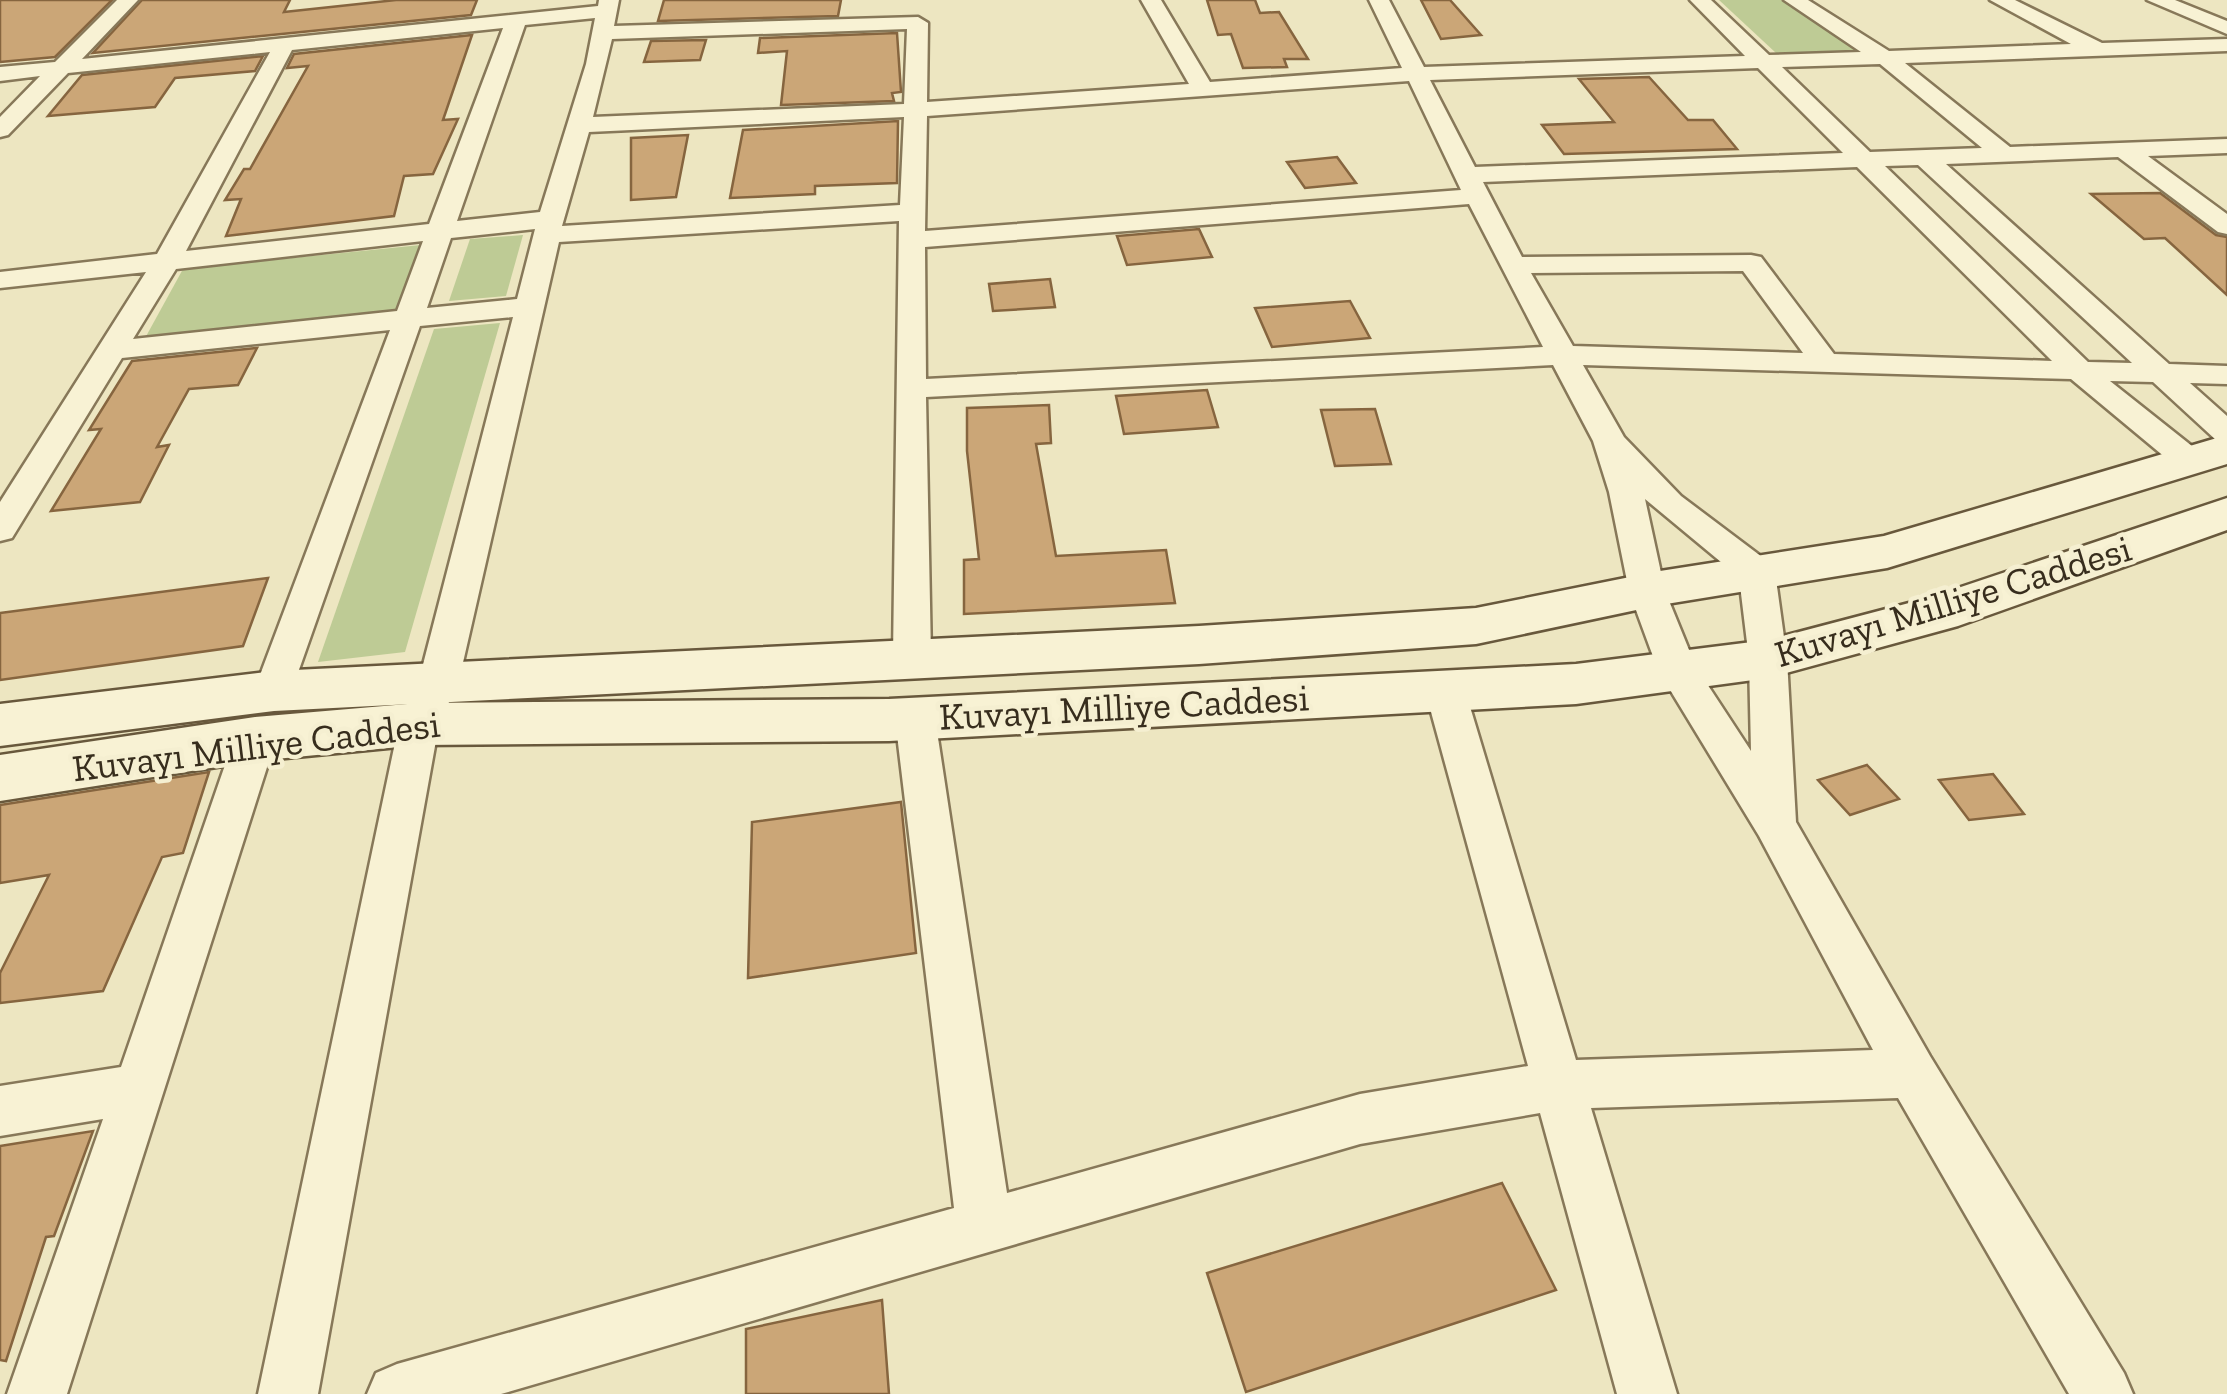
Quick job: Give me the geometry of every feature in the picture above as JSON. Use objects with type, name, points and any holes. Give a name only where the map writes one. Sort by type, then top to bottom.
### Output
[{"type":"main road","name":"Kuvayı Milliye Caddesi","points":[[0,726],[264,715],[912,656],[1198,645],[1476,626],[1647,591],[1887,552],[2215,448]]},
{"type":"main road","name":"Kuvayı Milliye Caddesi","points":[[429,702],[915,718],[1576,684],[1768,659],[1940,613],[2227,513]]},
{"type":"main road","name":"Kuvayı Milliye Caddesi","points":[[0,778],[264,715]]},
{"type":"street","points":[[2,127],[128,0]]},
{"type":"street","points":[[1151,0],[1204,90]]},
{"type":"street","points":[[1379,0],[1471,185],[1608,442],[1626,492],[1647,591],[1678,670],[1774,824],[1912,1073],[2103,1394]]},
{"type":"street","points":[[1700,0],[2083,374],[2215,448]]},
{"type":"street","points":[[1794,0],[1887,58],[2005,155]]},
{"type":"street","points":[[2000,0],[2100,50]]},
{"type":"street","points":[[2157,0],[2227,28]]},
{"type":"street","points":[[0,74],[605,15],[918,22],[910,388],[912,656]]},
{"type":"street","points":[[288,1394],[429,702],[549,227],[597,64],[605,15]]},
{"type":"street","points":[[37,1394],[264,715],[444,229],[516,21]]},
{"type":"street","points":[[0,530],[167,261],[285,44]]},
{"type":"street","points":[[578,124],[916,110],[1417,74],[2227,45]]},
{"type":"street","points":[[0,280],[444,229],[912,226],[1471,185],[2227,146]]},
{"type":"street","points":[[2122,149],[2227,226]]},
{"type":"street","points":[[1926,159],[2163,374],[2215,448]]},
{"type":"street","points":[[1513,265],[1751,263],[1828,365]]},
{"type":"street","points":[[114,350],[531,306]]},
{"type":"street","points":[[910,388],[1562,355],[2083,374],[2227,375]]},
{"type":"street","points":[[1608,442],[1670,504],[1758,572],[1768,659],[1774,824]]},
{"type":"street","points":[[1445,690],[1648,1394]]},
{"type":"street","points":[[915,718],[984,1226]]},
{"type":"street","points":[[397,1394],[1360,1120],[1560,1085],[1912,1073]]},
{"type":"street","points":[[0,1112],[140,1088]]},
{"type":"green space","points":[[1719,0],[1781,0],[1860,51],[1776,53]]},
{"type":"green space","points":[[523,235],[506,296],[449,301],[470,239]]},
{"type":"green space","points":[[421,245],[400,312],[144,340],[183,269]]},
{"type":"green space","points":[[500,323],[405,652],[318,662],[434,329]]},
{"type":"building","points":[[0,0],[112,0],[55,57],[0,62]]},
{"type":"building","points":[[142,0],[290,0],[284,12],[396,0],[477,0],[471,15],[93,53]]},
{"type":"building","points":[[664,0],[841,0],[838,16],[658,21]]},
{"type":"building","points":[[1207,0],[1255,0],[1260,13],[1279,12],[1308,59],[1284,59],[1287,67],[1243,68],[1231,34],[1218,35]]},
{"type":"building","points":[[1421,0],[1450,0],[1481,35],[1441,39]]},
{"type":"building","points":[[897,33],[901,92],[892,93],[894,101],[781,105],[787,51],[758,53],[760,38]]},
{"type":"building","points":[[472,35],[443,120],[458,119],[433,174],[404,176],[394,216],[226,236],[241,199],[225,200],[244,169],[250,169],[308,66],[287,68],[294,54]]},
{"type":"building","points":[[706,40],[700,60],[644,62],[651,41]]},
{"type":"building","points":[[263,56],[255,71],[175,78],[155,107],[48,116],[82,75]]},
{"type":"building","points":[[1649,77],[1688,120],[1713,120],[1737,149],[1564,154],[1542,125],[1614,122],[1579,79]]},
{"type":"building","points":[[898,121],[897,183],[815,186],[815,194],[730,198],[743,130]]},
{"type":"building","points":[[688,135],[676,197],[631,200],[631,138]]},
{"type":"building","points":[[1337,157],[1356,183],[1305,188],[1287,162]]},
{"type":"building","points":[[2160,193],[2216,235],[2227,237],[2227,295],[2165,238],[2144,239],[2091,194]]},
{"type":"building","points":[[1199,229],[1212,257],[1127,265],[1117,236]]},
{"type":"building","points":[[1050,279],[1055,307],[993,311],[989,284]]},
{"type":"building","points":[[1350,301],[1370,338],[1272,347],[1255,308]]},
{"type":"building","points":[[257,348],[238,385],[189,389],[157,447],[169,445],[140,502],[51,511],[101,429],[89,430],[132,361]]},
{"type":"building","points":[[1207,390],[1218,427],[1124,434],[1116,396]]},
{"type":"building","points":[[1049,405],[1051,443],[1036,444],[1056,556],[1166,550],[1175,603],[964,614],[964,560],[979,559],[967,451],[967,408]]},
{"type":"building","points":[[1375,409],[1391,464],[1335,466],[1321,410]]},
{"type":"building","points":[[268,578],[243,646],[0,680],[0,613]]},
{"type":"building","points":[[1867,765],[1899,799],[1850,815],[1818,780]]},
{"type":"building","points":[[209,772],[183,853],[162,857],[103,991],[0,1003],[0,973],[49,875],[0,883],[0,805]]},
{"type":"building","points":[[1993,774],[2024,814],[1969,820],[1939,780]]},
{"type":"building","points":[[901,802],[916,953],[748,978],[752,822]]},
{"type":"building","points":[[93,1131],[54,1236],[46,1237],[6,1361],[0,1360],[0,1146]]},
{"type":"building","points":[[1502,1183],[1556,1290],[1246,1392],[1207,1273]]},
{"type":"building","points":[[882,1300],[889,1394],[746,1394],[746,1329]]}]
